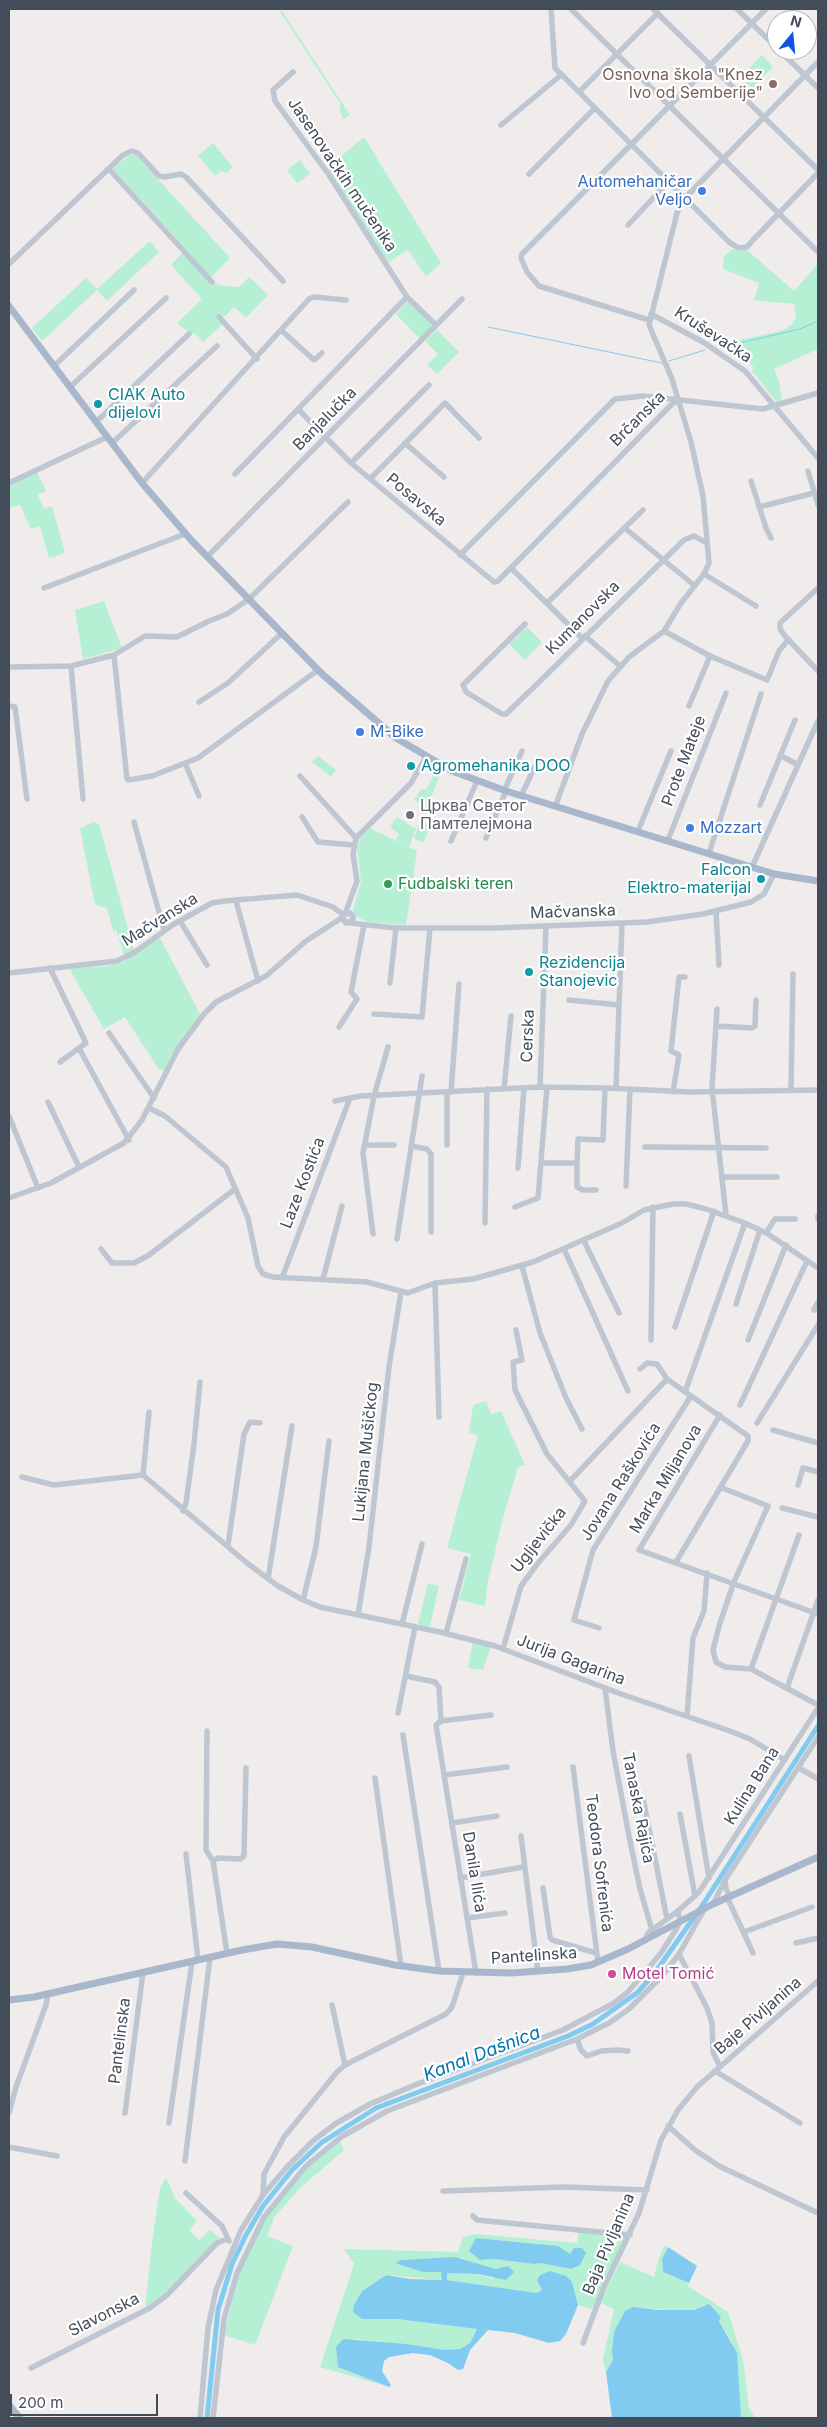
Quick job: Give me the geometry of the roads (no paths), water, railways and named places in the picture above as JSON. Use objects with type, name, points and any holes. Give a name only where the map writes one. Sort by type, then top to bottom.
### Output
[{"type":"main road","points":[[9,306],[142,483],[207,557],[318,670],[372,718],[426,757],[477,781],[555,807],[668,840],[774,874],[818,882]]},
{"type":"main road","name":"Pantelinska","points":[[9,2000],[48,1994],[265,1946],[301,1945],[401,1966],[463,1973],[538,1972],[567,1969],[598,1962],[645,1940],[713,1904],[818,1857]]},
{"type":"main road","points":[[9,2405],[20,2418]]},
{"type":"street","points":[[551,9],[555,68],[561,75],[730,243],[739,248],[747,246],[818,171],[656,11],[579,92]]},
{"type":"street","points":[[570,9],[818,252]]},
{"type":"street","points":[[737,9],[767,38]]},
{"type":"street","points":[[633,145],[766,9]]},
{"type":"street","points":[[789,60],[818,88]]},
{"type":"street","points":[[555,807],[582,734],[608,681],[620,666],[664,631],[704,574],[709,563],[701,485],[680,401],[650,328],[650,317],[677,212],[685,198],[818,62]]},
{"type":"street","name":"Jasenovačkih mučenika","points":[[293,72],[273,90],[275,101],[328,175],[407,297],[436,325]]},
{"type":"street","points":[[501,125],[561,75]]},
{"type":"street","points":[[529,174],[595,108]]},
{"type":"street","name":"Kruševačka","points":[[633,145],[524,252],[521,258],[534,283],[650,317],[661,317],[731,360],[745,371],[818,458]]},
{"type":"street","points":[[9,264],[124,155],[132,152],[138,153],[159,176],[165,178],[181,174],[186,177],[283,281]]},
{"type":"street","points":[[109,169],[212,282]]},
{"type":"street","points":[[628,225],[668,181]]},
{"type":"street","points":[[54,366],[134,290]]},
{"type":"street","points":[[142,483],[257,359],[309,299],[314,297],[346,300]]},
{"type":"street","points":[[235,474],[407,297]]},
{"type":"street","points":[[70,387],[166,298]]},
{"type":"street","name":"Banjalučka","points":[[207,557],[462,299]]},
{"type":"street","points":[[218,317],[257,359]]},
{"type":"street","points":[[282,331],[314,360],[322,353]]},
{"type":"street","points":[[96,422],[190,334]]},
{"type":"street","points":[[9,483],[109,440],[217,346]]},
{"type":"street","points":[[351,463],[429,385]]},
{"type":"street","points":[[680,401],[716,403],[756,409],[776,406],[818,393]]},
{"type":"street","name":"Brčanska","points":[[643,396],[680,401],[673,402],[498,581],[494,582],[460,555],[615,399],[643,396]]},
{"type":"street","name":"Posavska","points":[[460,555],[370,480],[445,403],[479,438]]},
{"type":"street","points":[[298,409],[325,438],[370,480]]},
{"type":"street","points":[[406,443],[444,477]]},
{"type":"street","points":[[808,472],[818,505]]},
{"type":"street","points":[[751,481],[771,538]]},
{"type":"street","points":[[759,507],[814,493]]},
{"type":"street","points":[[9,667],[71,666],[114,655],[145,636],[177,637],[227,614],[250,599],[348,502]]},
{"type":"street","points":[[547,603],[587,563],[626,529],[643,510]]},
{"type":"street","points":[[626,529],[695,586]]},
{"type":"street","points":[[44,588],[186,534]]},
{"type":"street","name":"Kumanovska","points":[[525,624],[464,685],[466,692],[479,701],[506,714],[639,582],[690,536],[707,543]]},
{"type":"street","points":[[511,568],[584,637],[620,666]]},
{"type":"street","points":[[704,574],[756,606]]},
{"type":"street","points":[[818,588],[780,623],[780,629],[788,640],[818,671]]},
{"type":"street","points":[[664,631],[710,656],[767,680],[779,651],[788,640]]},
{"type":"street","points":[[199,702],[228,683],[282,633]]},
{"type":"street","points":[[114,655],[127,779],[152,776],[198,758],[318,670]]},
{"type":"street","points":[[689,706],[710,656]]},
{"type":"street","points":[[71,666],[83,799]]},
{"type":"street","name":"Prote Mateje","points":[[668,840],[726,693]]},
{"type":"street","points":[[709,853],[761,694]]},
{"type":"street","points":[[9,706],[15,708],[27,799]]},
{"type":"street","points":[[760,805],[795,720]]},
{"type":"street","points":[[752,867],[818,721]]},
{"type":"street","points":[[638,831],[671,751]]},
{"type":"street","points":[[486,838],[522,752]]},
{"type":"street","points":[[780,756],[798,765]]},
{"type":"street","points":[[348,923],[347,915],[357,881],[354,845],[356,838],[411,783],[426,757]]},
{"type":"street","points":[[521,796],[538,760]]},
{"type":"street","points":[[186,763],[199,796]]},
{"type":"street","points":[[300,776],[356,838]]},
{"type":"street","points":[[450,841],[477,781]]},
{"type":"street","points":[[302,817],[318,842],[354,845]]},
{"type":"street","points":[[134,822],[164,930]]},
{"type":"street","name":"Mačvanska","points":[[348,923],[396,928],[622,924],[716,911],[756,899],[767,889],[774,874]]},
{"type":"street","name":"Mačvanska","points":[[9,973],[117,961],[135,952],[164,930],[212,903],[297,895],[334,907]]},
{"type":"street","points":[[334,907],[343,906],[351,899]]},
{"type":"street","points":[[236,901],[258,981]]},
{"type":"street","points":[[334,907],[366,926],[351,992],[357,999],[339,1027]]},
{"type":"street","points":[[716,911],[720,965]]},
{"type":"street","points":[[329,927],[353,920],[347,915]]},
{"type":"street","points":[[9,1198],[38,1188],[120,1147],[129,1140],[149,1108],[178,1049],[204,1014],[216,1002],[258,981],[306,941],[347,915]]},
{"type":"street","points":[[180,921],[207,965]]},
{"type":"street","points":[[616,1088],[622,924]]},
{"type":"street","name":"Cerska","points":[[543,1088],[546,926]]},
{"type":"street","points":[[390,983],[396,928]]},
{"type":"street","points":[[374,1014],[422,1017],[430,928]]},
{"type":"street","points":[[50,968],[86,1043],[80,1050],[60,1062]]},
{"type":"street","points":[[791,1090],[793,974]]},
{"type":"street","points":[[674,1092],[679,1055],[671,1051],[679,978],[686,977]]},
{"type":"street","points":[[573,982],[620,984]]},
{"type":"street","points":[[447,1145],[449,1092],[459,984]]},
{"type":"street","points":[[569,1000],[619,1005]]},
{"type":"street","points":[[716,1026],[752,1028],[755,1026],[756,1000]]},
{"type":"street","points":[[717,1009],[712,1083],[726,1215]]},
{"type":"street","points":[[504,1088],[511,1016]]},
{"type":"street","points":[[109,1033],[154,1098]]},
{"type":"street","points":[[372,1234],[363,1153],[374,1096],[388,1047]]},
{"type":"street","points":[[80,1050],[129,1140]]},
{"type":"street","points":[[397,1238],[422,1076]]},
{"type":"street","points":[[336,1101],[374,1096],[504,1088],[616,1088],[674,1092],[818,1090]]},
{"type":"street","points":[[518,1168],[524,1088]]},
{"type":"street","points":[[516,1207],[538,1198],[543,1088]]},
{"type":"street","points":[[596,1190],[583,1190],[577,1186],[578,1139],[603,1140],[606,1088]]},
{"type":"street","points":[[485,1223],[487,1089]]},
{"type":"street","points":[[626,1186],[630,1089]]},
{"type":"street","name":"Laze Kostića","points":[[282,1278],[350,1098]]},
{"type":"street","points":[[48,1102],[79,1167]]},
{"type":"street","points":[[149,1108],[165,1116],[220,1161],[228,1171],[251,1227],[258,1266],[268,1276],[368,1282],[401,1292],[416,1290],[435,1283],[473,1279],[522,1266],[584,1240],[653,1207],[686,1204],[745,1222],[786,1245],[818,1268]]},
{"type":"street","points":[[9,1116],[38,1188]]},
{"type":"street","points":[[364,1145],[394,1145]]},
{"type":"street","points":[[411,1146],[427,1149],[431,1154],[431,1232]]},
{"type":"street","points":[[645,1147],[766,1148]]},
{"type":"street","points":[[541,1163],[577,1163]]},
{"type":"street","points":[[722,1176],[776,1177]]},
{"type":"street","points":[[101,1249],[112,1262],[134,1263],[149,1255],[235,1189]]},
{"type":"street","points":[[323,1280],[342,1206]]},
{"type":"street","points":[[651,1340],[653,1207]]},
{"type":"street","points":[[675,1327],[714,1211]]},
{"type":"street","points":[[766,1233],[775,1219],[794,1219]]},
{"type":"street","name":"Jovana Raškovića","points":[[599,1628],[574,1620],[593,1550],[688,1394],[745,1222]]},
{"type":"street","points":[[736,1304],[760,1230]]},
{"type":"street","points":[[584,1240],[619,1313]]},
{"type":"street","points":[[748,1340],[786,1245]]},
{"type":"street","points":[[564,1249],[628,1391]]},
{"type":"street","points":[[740,1406],[807,1261]]},
{"type":"street","points":[[522,1266],[530,1300],[549,1358],[582,1429]]},
{"type":"street","points":[[435,1283],[440,1417]]},
{"type":"street","name":"Lukijana Mušičkog","points":[[358,1615],[369,1547],[389,1367],[401,1292]]},
{"type":"street","points":[[814,1310],[818,1302]]},
{"type":"street","points":[[757,1423],[818,1325]]},
{"type":"street","name":"Ugljevička","points":[[503,1649],[521,1586],[571,1525],[585,1501],[547,1454],[515,1390],[513,1362],[522,1360],[516,1330]]},
{"type":"street","points":[[640,1369],[647,1363],[655,1363],[662,1369],[667,1379],[747,1434],[748,1441],[676,1562]]},
{"type":"street","points":[[570,1482],[667,1379]]},
{"type":"street","points":[[183,1510],[191,1464],[200,1382]]},
{"type":"street","points":[[22,1477],[54,1485],[143,1475],[149,1412]]},
{"type":"street","name":"Marka Miljanova","points":[[720,1415],[640,1550],[734,1582],[816,1613]]},
{"type":"street","points":[[228,1546],[246,1426],[250,1422],[260,1422]]},
{"type":"street","points":[[268,1579],[292,1426]]},
{"type":"street","points":[[774,1430],[818,1443]]},
{"type":"street","points":[[303,1600],[316,1547],[329,1441]]},
{"type":"street","points":[[798,1485],[803,1468],[818,1472]]},
{"type":"street","name":"Jurija Gagarina","points":[[143,1475],[268,1579],[303,1600],[320,1607],[446,1633],[503,1649],[605,1688],[750,1739],[785,1760]]},
{"type":"street","points":[[720,1486],[768,1506],[734,1582],[714,1640],[714,1658],[720,1665],[725,1667],[751,1669],[818,1707]]},
{"type":"street","points":[[782,1508],[818,1517]]},
{"type":"street","points":[[751,1669],[799,1535]]},
{"type":"street","points":[[402,1624],[422,1544]]},
{"type":"street","points":[[446,1633],[466,1559]]},
{"type":"street","points":[[687,1716],[693,1638],[704,1611],[707,1573]]},
{"type":"street","points":[[787,1688],[816,1613],[818,1600]]},
{"type":"street","points":[[398,1713],[415,1627]]},
{"type":"street","name":"Danila Ilića","points":[[406,1676],[435,1682],[439,1687],[441,1721],[436,1725],[476,1973]]},
{"type":"street","name":"Tanaska Rajića","points":[[605,1688],[613,1751],[629,1836],[642,1897],[652,1930]]},
{"type":"street","name":"Kulina Bana","points":[[645,1940],[652,1930],[678,1911],[694,1896],[708,1878],[818,1707]]},
{"type":"street","points":[[441,1721],[491,1715]]},
{"type":"street","points":[[207,1731],[206,1850],[213,1861],[227,1954]]},
{"type":"street","points":[[403,1736],[439,1971]]},
{"type":"street","points":[[713,1904],[725,1880],[818,1737]]},
{"type":"street","name":"Kulina Bana","points":[[689,1756],[708,1878]]},
{"type":"street","points":[[444,1775],[507,1767]]},
{"type":"street","name":"Teodora Sofrenića","points":[[573,1767],[598,1962]]},
{"type":"street","points":[[213,1861],[218,1858],[240,1859],[244,1856],[246,1768]]},
{"type":"street","points":[[799,1768],[818,1779]]},
{"type":"street","points":[[375,1778],[401,1966]]},
{"type":"street","points":[[643,1798],[667,1919]]},
{"type":"street","points":[[680,1814],[694,1896]]},
{"type":"street","points":[[452,1823],[497,1816]]},
{"type":"street","points":[[521,1836],[523,1867],[538,1972]]},
{"type":"street","points":[[169,2123],[195,1961],[186,1854]]},
{"type":"street","points":[[460,1878],[523,1867]]},
{"type":"street","points":[[725,1880],[729,1897],[753,1953]]},
{"type":"street","name":"Pantelinska","points":[[543,1888],[552,1940],[596,1953]]},
{"type":"street","points":[[744,1932],[812,1907]]},
{"type":"street","points":[[213,2418],[224,2319],[236,2273],[264,2217],[306,2166],[341,2137],[387,2111],[577,2039],[609,2023],[629,2009],[662,1976],[679,1954],[705,1908]]},
{"type":"street","points":[[200,2418],[208,2328],[216,2290],[234,2244],[263,2195],[286,2167],[313,2141],[335,2124],[370,2104],[415,2085],[563,2030],[614,2003],[644,1976],[673,1936],[680,1921],[678,1911]]},
{"type":"street","points":[[467,1918],[505,1913]]},
{"type":"street","points":[[796,1944],[818,1938]]},
{"type":"street","points":[[679,1954],[707,2008],[712,2023],[712,2052],[717,2069]]},
{"type":"street","points":[[185,2161],[210,1958]]},
{"type":"street","name":"Pantelinska","points":[[125,2113],[143,1972]]},
{"type":"street","points":[[263,2195],[264,2174],[284,2137],[337,2072],[345,2065],[446,2014],[455,2000],[463,1973]]},
{"type":"street","name":"Baje Pivljanina","points":[[668,2126],[689,2095],[818,1981]]},
{"type":"street","points":[[9,2113],[16,2087],[46,2005],[48,1994]]},
{"type":"street","points":[[332,2004],[345,2065]]},
{"type":"street","points":[[577,2039],[581,2050],[587,2056],[601,2051],[618,2050],[628,2052]]},
{"type":"street","name":"Baje Pivljanina","points":[[717,2069],[800,2123]]},
{"type":"street","points":[[668,2126],[695,2150],[719,2166],[818,2212]]},
{"type":"street","name":"Baja Pivljanina","points":[[583,2343],[604,2287],[630,2235],[647,2190],[661,2140],[668,2126]]},
{"type":"street","points":[[9,2147],[57,2156]]},
{"type":"street","points":[[443,2191],[565,2187],[647,2190]]},
{"type":"street","points":[[186,2194],[222,2226],[227,2239],[234,2244]]},
{"type":"street","points":[[473,2216],[477,2220],[630,2235]]},
{"type":"street","name":"Slavonska","points":[[31,2368],[150,2308],[168,2294],[217,2243],[227,2239]]},
{"type":"water","points":[[476,2238],[558,2246],[570,2254],[574,2248],[582,2248],[586,2253],[580,2265],[572,2269],[540,2263],[534,2264],[494,2259],[480,2260],[469,2251]]},
{"type":"water","points":[[668,2247],[697,2266],[689,2283],[663,2272],[662,2259]]},
{"type":"water","points":[[455,2257],[496,2269],[508,2266],[514,2272],[506,2280],[478,2274],[447,2273],[447,2280],[536,2293],[542,2290],[537,2280],[540,2275],[550,2271],[566,2276],[572,2282],[578,2305],[566,2334],[560,2341],[549,2343],[515,2333],[488,2330],[470,2350],[463,2369],[458,2370],[430,2355],[413,2353],[389,2357],[384,2361],[382,2371],[391,2385],[389,2387],[338,2367],[336,2347],[343,2339],[406,2344],[445,2350],[460,2349],[470,2343],[477,2329],[397,2319],[362,2319],[353,2312],[354,2305],[362,2291],[386,2275],[410,2279],[442,2280],[441,2272],[423,2272],[395,2263],[401,2260]]},
{"type":"water","points":[[709,2304],[721,2317],[719,2321],[737,2353],[741,2418],[612,2418],[606,2372],[613,2360],[614,2332],[625,2311],[633,2307],[658,2310],[694,2310]]},
{"type":"waterway","points":[[722,347],[800,329],[818,321]]},
{"type":"waterway","points":[[488,327],[662,363]]},
{"type":"waterway","points":[[669,361],[705,350]]},
{"type":"waterway","name":"Kanal Dašnica","points":[[207,2418],[218,2310],[232,2264],[263,2206],[292,2170],[321,2143],[376,2108],[568,2036],[593,2024],[637,1993],[654,1974],[700,1909],[818,1726]]},
{"type":"place","name":"Osnovna škola \"Knez Ivo od Semberije\"","points":[[773,84]]},
{"type":"place","name":"Automehaničar Veljo","points":[[702,191]]},
{"type":"place","name":"CIAK Auto dijelovi","points":[[98,404]]},
{"type":"place","name":"M-Bike","points":[[360,732]]},
{"type":"place","name":"Agromehanika DOO","points":[[411,766]]},
{"type":"place","name":"Црква Светог Памтелејмона","points":[[410,815]]},
{"type":"place","name":"Mozzart","points":[[690,828]]},
{"type":"place","name":"Falcon Elektro-materijal","points":[[761,879]]},
{"type":"place","name":"Fudbalski teren","points":[[388,884]]},
{"type":"place","name":"Rezidencija Stanojevic","points":[[529,972]]},
{"type":"place","name":"Motel Tomić","points":[[612,1974]]}]
